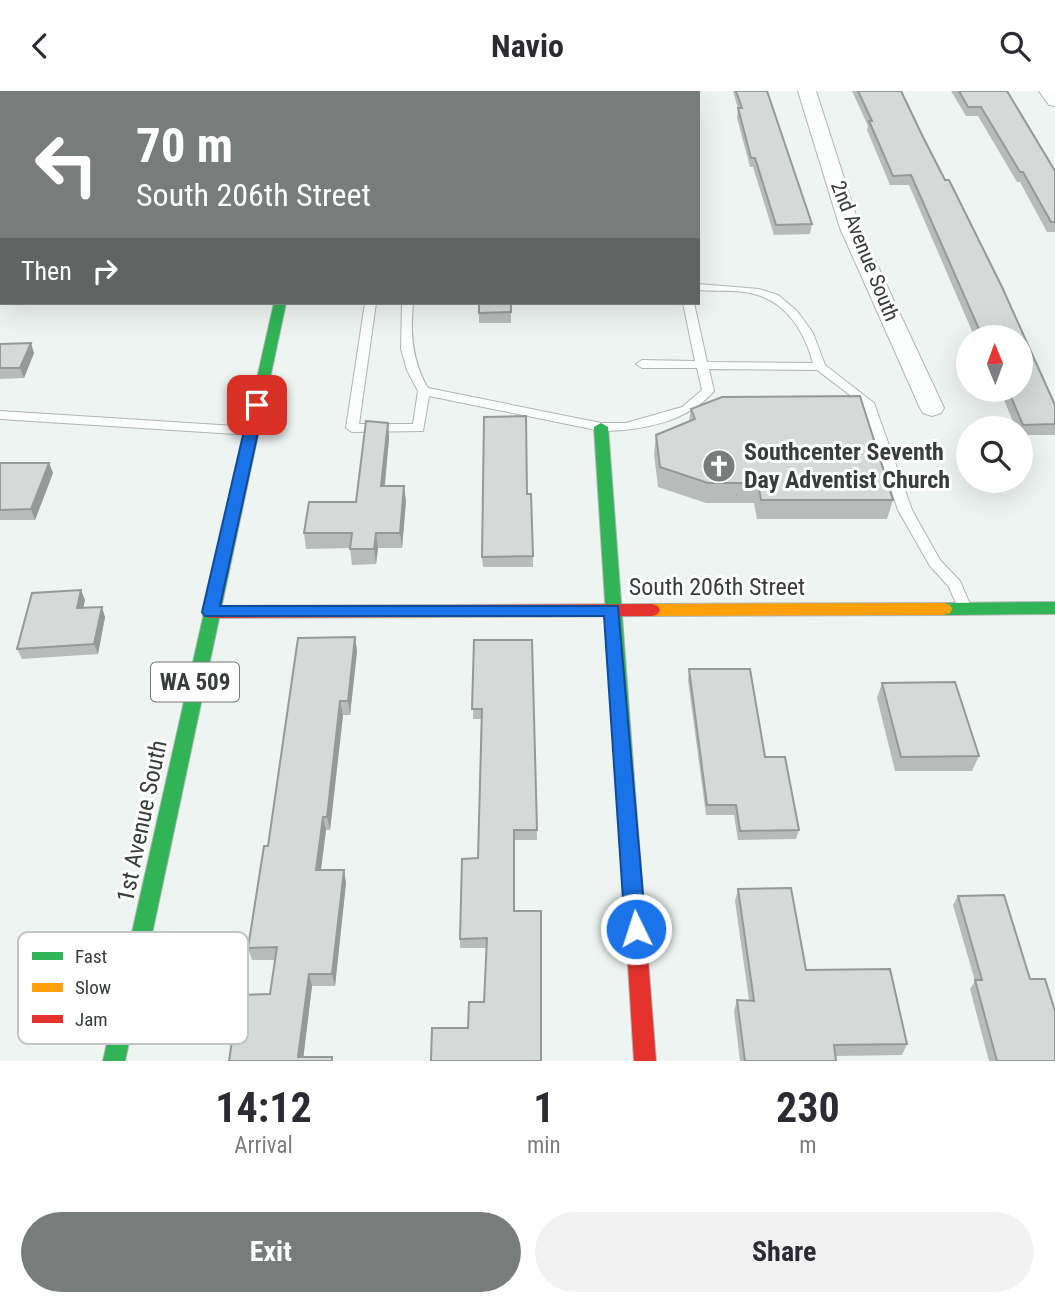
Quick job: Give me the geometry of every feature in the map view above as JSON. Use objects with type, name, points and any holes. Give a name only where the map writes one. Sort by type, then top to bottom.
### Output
[{"type":"street","name":"2nd Avenue South","points":[[807,91],[850,228],[932,408]]},
{"type":"street","points":[[1048,91],[1055,101]]},
{"type":"street","name":"1st Avenue South","points":[[142,932],[279,305]]},
{"type":"street","points":[[601,427],[645,1061]]},
{"type":"street","name":"South 206th Street","points":[[210,612],[1055,608]]},
{"type":"lane","points":[[700,287],[764,293],[785,306],[795,313],[816,348],[820,367]]},
{"type":"lane","points":[[370,305],[352,428],[419,428],[424,391],[413,375],[405,348],[407,305]]},
{"type":"lane","points":[[424,391],[601,427],[626,427],[686,410],[708,391],[688,305]]},
{"type":"lane","points":[[642,364],[820,367],[868,403],[905,510],[935,563],[956,585],[965,609]]},
{"type":"lane","points":[[0,415],[251,431]]},
{"type":"building","points":[[736,91],[767,91],[812,224],[776,225],[755,158],[751,158],[738,108],[742,108]]},
{"type":"building","points":[[858,91],[901,91],[945,180],[949,180],[1019,325],[977,325],[911,175],[893,176],[869,121],[872,121]]},
{"type":"building","points":[[959,91],[1007,91],[1055,171],[1055,222],[1051,222],[981,107],[968,107]]},
{"type":"building","points":[[479,305],[511,305],[511,312],[479,313]]},
{"type":"building","points":[[31,343],[20,368],[0,368],[0,344]]},
{"type":"building","points":[[1033,356],[1055,405],[1055,424],[1033,425],[1033,416],[1019,416],[1014,403],[1033,402]]},
{"type":"building","name":"Southcenter Seventh Day Adventist Church","points":[[860,396],[893,500],[761,500],[758,483],[708,483],[660,467],[656,435],[695,419],[691,409],[722,397]]},
{"type":"building","points":[[526,416],[527,494],[531,494],[533,556],[482,557],[484,417]]},
{"type":"building","points":[[366,421],[388,423],[381,486],[404,486],[400,533],[376,533],[374,549],[350,549],[352,533],[304,533],[309,502],[356,502]]},
{"type":"building","points":[[0,463],[49,463],[31,509],[0,510]]},
{"type":"building","points":[[81,590],[77,608],[102,607],[94,644],[17,649],[32,593]]},
{"type":"building","points":[[355,637],[348,701],[340,701],[327,817],[323,817],[316,870],[344,870],[332,974],[309,974],[298,1057],[332,1057],[332,1061],[229,1061],[232,1044],[248,1044],[248,995],[270,994],[277,947],[248,948],[264,846],[268,846],[298,638]]},
{"type":"building","points":[[474,640],[532,640],[537,830],[514,830],[514,911],[541,911],[541,1061],[431,1061],[432,1028],[468,1028],[469,1002],[484,1002],[487,938],[460,939],[462,859],[478,858],[482,709],[472,709]]},
{"type":"building","points":[[689,669],[750,669],[765,757],[785,757],[799,830],[740,831],[736,805],[707,805]]},
{"type":"building","points":[[955,682],[979,756],[901,757],[882,683]]},
{"type":"building","points":[[791,888],[806,970],[890,969],[907,1044],[834,1045],[836,1061],[745,1061],[737,1000],[754,1001],[738,889]]},
{"type":"building","points":[[1004,895],[1030,979],[1045,979],[1055,1011],[1055,1061],[997,1061],[975,980],[982,980],[958,896]]},
{"type":"traffic: fast","points":[[142,932],[280,305]]},
{"type":"traffic: fast","points":[[601,427],[627,805]]},
{"type":"traffic: fast","points":[[944,609],[1055,608]]},
{"type":"traffic: fast","points":[[114,1061],[118,1044]]},
{"type":"traffic: slow","points":[[652,610],[944,609]]},
{"type":"traffic: jam","points":[[210,612],[652,610]]},
{"type":"traffic: jam","points":[[627,805],[645,1061]]},
{"type":"place","name":"Southcenter Seventh Day Adventist Church","points":[[719,466]]},
{"type":"route","points":[[257,405],[210,612],[612,610],[636,929]]}]
